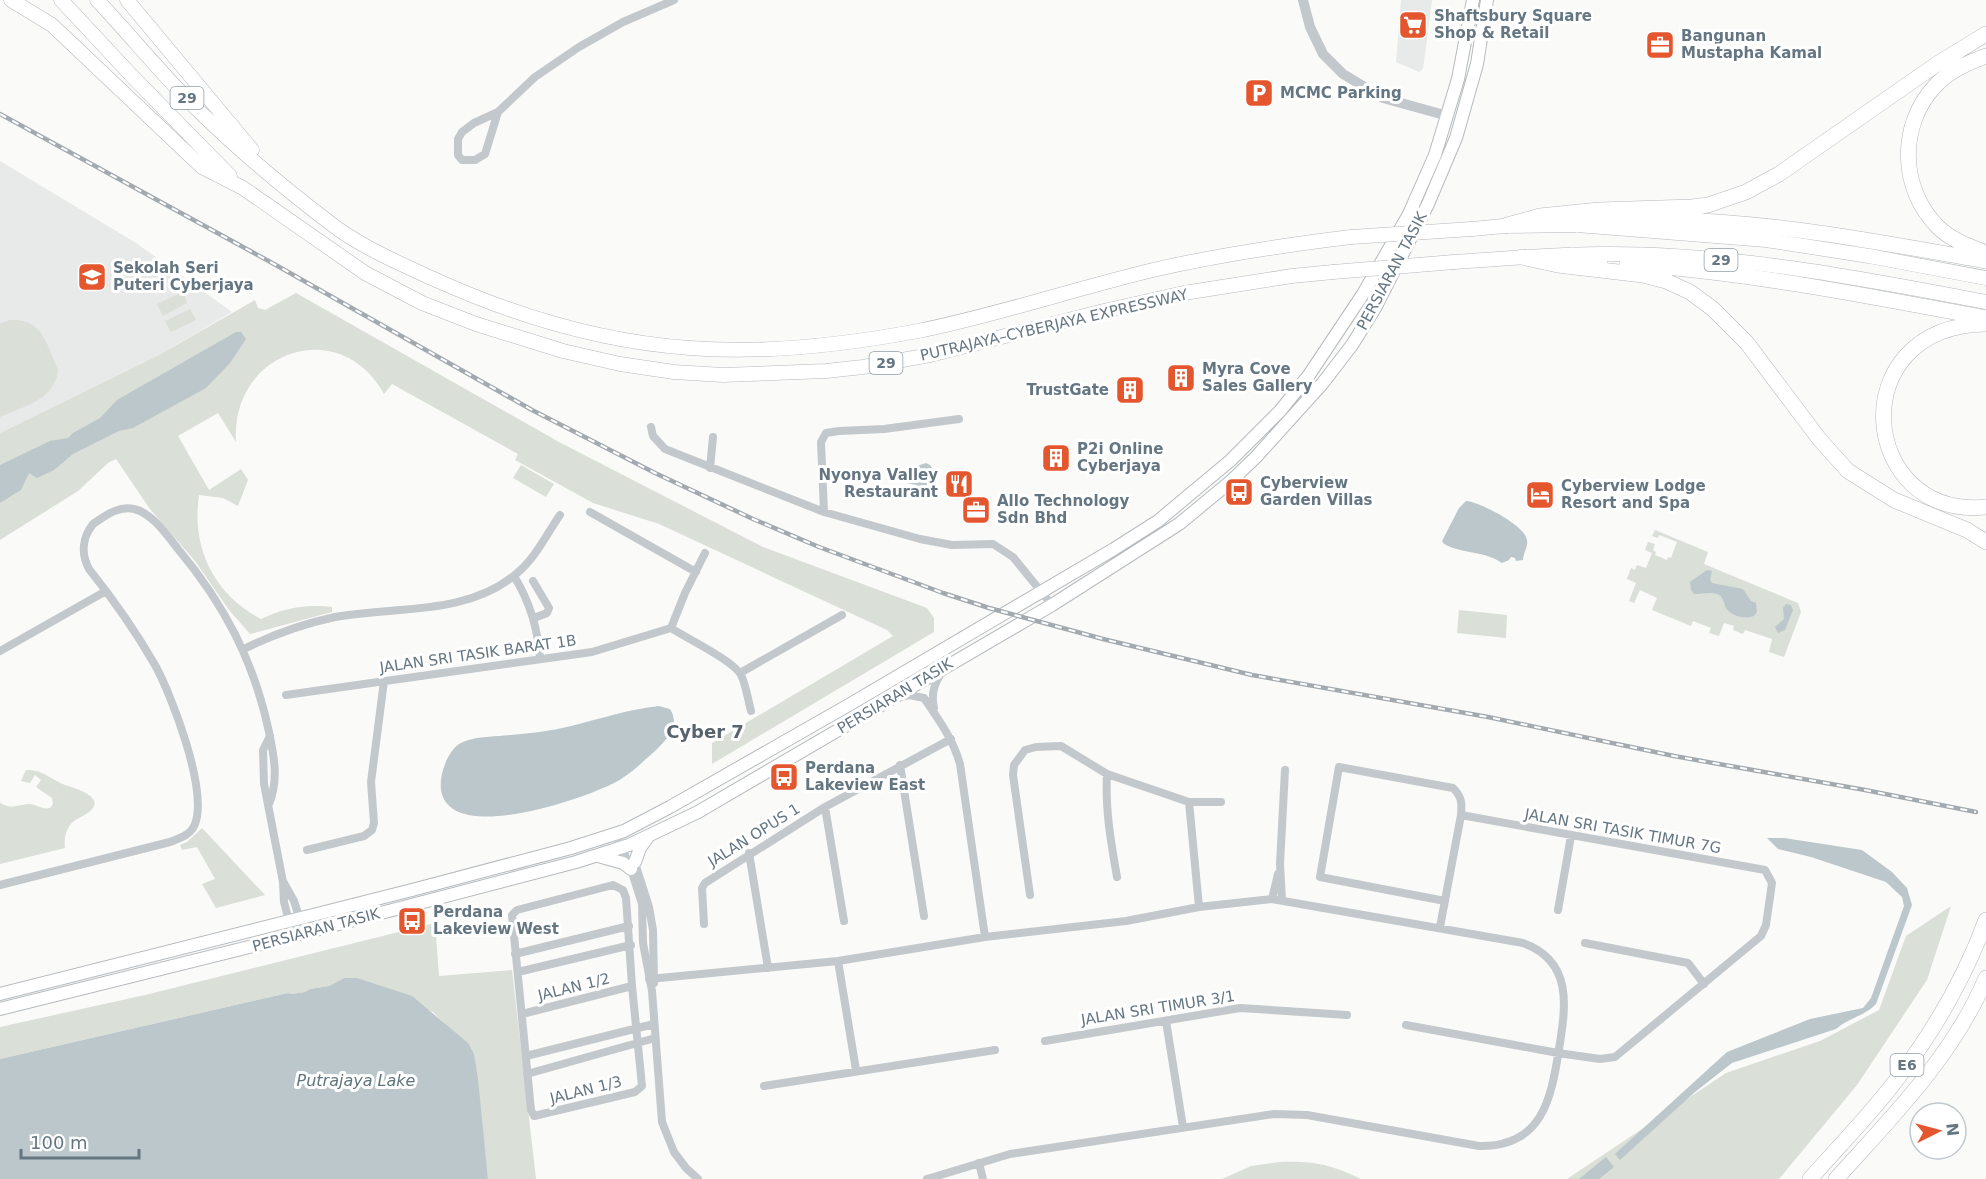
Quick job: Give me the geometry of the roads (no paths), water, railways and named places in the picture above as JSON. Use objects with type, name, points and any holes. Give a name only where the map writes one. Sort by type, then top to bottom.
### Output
[{"type":"highway","points":[[11,0],[52,25],[202,167],[243,188]]},
{"type":"highway","name":"PUTRAJAYA–CYBERJAYA EXPRESSWAY","points":[[61,0],[188,134],[243,188],[365,273],[439,310],[476,324],[563,351],[620,364],[696,374],[804,372],[863,367],[930,355],[1184,293],[1292,276],[1522,257],[1635,255],[1764,264],[1888,283],[1986,302]]},
{"type":"highway","name":"PUTRAJAYA–CYBERJAYA EXPRESSWAY","points":[[97,0],[201,114],[284,188],[352,237],[408,267],[479,297],[578,329],[660,345],[709,350],[794,347],[876,338],[999,312],[1198,261],[1294,244],[1351,237],[1504,226],[1577,225],[1766,240],[1986,278]]},
{"type":"highway","points":[[127,0],[284,188]]},
{"type":"highway","points":[[1504,226],[1540,216],[1599,210],[1708,205],[1746,192],[1779,174],[1937,64],[1986,34]]},
{"type":"highway","points":[[1986,56],[1958,68],[1936,85],[1927,96],[1914,118],[1908,155],[1911,183],[1929,217],[1947,235],[1986,253]]},
{"type":"highway","points":[[1577,225],[1625,219],[1724,221],[1844,236],[1986,261]]},
{"type":"highway","points":[[1572,255],[1604,262],[1754,278],[1986,318]]},
{"type":"highway","points":[[1522,257],[1558,265],[1642,275],[1666,281],[1690,292],[1713,309],[1747,343],[1820,440],[1848,471],[1894,500],[1967,530],[1986,542]]},
{"type":"highway","points":[[1986,324],[1969,324],[1937,333],[1912,349],[1893,373],[1884,399],[1883,413],[1884,428],[1893,459],[1917,488],[1932,499],[1948,505],[1965,508],[1986,507]]},
{"type":"highway","name":"E6","points":[[1810,1179],[1882,1098],[1909,1063],[1958,984],[1986,920]]},
{"type":"highway","name":"E6","points":[[1836,1179],[1940,1059],[1986,978]]},
{"type":"main road","name":"PERSIARAN TASIK","points":[[0,994],[561,851],[620,832],[690,796],[1042,592],[1158,521],[1231,460],[1280,411],[1309,375],[1343,325],[1403,224],[1425,179],[1448,116],[1466,43],[1473,0]]},
{"type":"main road","name":"PERSIARAN TASIK","points":[[0,1009],[298,935],[598,856],[625,846],[698,812],[1052,605],[1179,524],[1256,457],[1317,389],[1352,345],[1375,308],[1428,204],[1456,138],[1477,64],[1487,0]]},
{"type":"main road","points":[[598,856],[633,866],[640,848],[649,836]]},
{"type":"street","points":[[498,112],[485,154],[475,160],[462,160],[457,148],[462,132],[474,123],[498,112],[535,76],[623,22],[674,0]]},
{"type":"street","points":[[1302,0],[1310,27],[1323,54],[1343,74],[1383,98],[1448,116]]},
{"type":"street","points":[[824,512],[820,442],[826,433],[839,430],[884,429],[959,419]]},
{"type":"street","points":[[651,427],[653,436],[665,449],[824,512],[920,539],[952,545],[993,544],[1013,556],[1052,605]]},
{"type":"street","points":[[710,468],[713,437]]},
{"type":"street","points":[[0,885],[177,840],[187,834],[196,823],[195,781],[184,735],[173,703],[154,664],[86,563],[84,552],[86,536],[93,524],[114,511],[124,508],[137,510],[151,519],[186,558],[228,619],[244,649],[263,702],[270,736],[263,750],[264,784],[283,882],[284,902],[295,920],[298,935]]},
{"type":"street","points":[[590,512],[696,572]]},
{"type":"street","points":[[244,649],[290,628],[325,620],[364,613],[441,605],[481,596],[514,576],[533,556],[560,515]]},
{"type":"street","points":[[705,553],[671,628],[713,652],[740,673],[751,711]]},
{"type":"street","points":[[514,576],[527,599],[534,618],[540,659]]},
{"type":"street","points":[[533,581],[549,608],[547,613],[534,618]]},
{"type":"street","points":[[0,651],[106,591]]},
{"type":"street","points":[[740,673],[842,615]]},
{"type":"street","name":"JALAN SRI TASIK BARAT 1B","points":[[286,695],[592,652],[671,628]]},
{"type":"street","points":[[935,714],[933,694],[935,683],[946,665]]},
{"type":"street","points":[[306,850],[364,836],[372,830],[374,823],[371,782],[384,681]]},
{"type":"street","points":[[890,699],[909,695],[924,698],[951,739],[960,764],[985,937]]},
{"type":"street","name":"JALAN OPUS 1","points":[[704,924],[702,888],[705,883],[749,853],[825,807],[951,739]]},
{"type":"street","points":[[1030,895],[1013,775],[1014,765],[1026,750],[1036,747],[1061,746],[1107,774],[1189,802],[1221,802]]},
{"type":"street","points":[[900,765],[924,915]]},
{"type":"street","points":[[1440,927],[1445,901],[1461,815],[1460,794],[1453,788],[1339,766],[1319,875],[1322,879],[1445,901]]},
{"type":"street","points":[[1282,900],[1280,864],[1285,770]]},
{"type":"street","points":[[1107,774],[1109,830],[1117,877]]},
{"type":"street","points":[[1189,802],[1199,908]]},
{"type":"street","points":[[825,807],[844,921]]},
{"type":"street","name":"JALAN SRI TASIK TIMUR 7G","points":[[1461,815],[1765,870],[1772,884],[1766,925],[1761,936],[1704,984]]},
{"type":"street","points":[[620,832],[643,892],[653,930],[650,957],[662,1122],[674,1152],[698,1179]]},
{"type":"street","points":[[1558,910],[1571,836]]},
{"type":"street","points":[[749,853],[768,968]]},
{"type":"street","points":[[1272,899],[1280,864]]},
{"type":"street","points":[[637,1043],[629,926],[625,894],[620,888],[613,885],[514,912],[512,919],[527,1074],[655,1038]]},
{"type":"street","points":[[652,979],[838,961],[985,937],[1126,921],[1199,908],[1272,899],[1523,943],[1532,946],[1546,957],[1559,974],[1564,994],[1565,1012],[1553,1088],[1542,1114],[1524,1135],[1513,1141],[1500,1145],[1461,1144],[1286,1113],[1019,1153],[927,1179]]},
{"type":"street","points":[[515,954],[629,926]]},
{"type":"street","points":[[1406,1024],[1558,1053],[1600,1059],[1615,1057],[1704,984],[1688,963],[1585,943]]},
{"type":"street","points":[[518,972],[631,945]]},
{"type":"street","points":[[838,961],[856,1070]]},
{"type":"street","name":"JALAN 1/2","points":[[522,1014],[632,986]]},
{"type":"street","name":"JALAN SRI TIMUR 3/1","points":[[1045,1041],[1229,1009],[1251,1008],[1347,1015]]},
{"type":"street","points":[[1166,1021],[1183,1127]]},
{"type":"street","points":[[526,1056],[654,1024]]},
{"type":"street","name":"JALAN 1/3","points":[[527,1074],[531,1110],[534,1116],[635,1092],[640,1089],[643,1082],[637,1043]]},
{"type":"street","points":[[764,1086],[995,1050]]},
{"type":"street","points":[[980,1163],[983,1179]]},
{"type":"water","points":[[236,332],[241,332],[246,339],[230,363],[206,388],[133,428],[119,431],[73,454],[54,470],[37,478],[29,473],[21,490],[0,503],[0,465],[50,441],[68,438],[100,418],[117,400]]},
{"type":"water","points":[[926,463],[936,473],[935,480],[924,492],[916,485],[907,483],[903,475],[911,468]]},
{"type":"water","points":[[1466,501],[1499,514],[1523,532],[1527,543],[1523,560],[1516,561],[1511,557],[1502,563],[1489,556],[1458,550],[1444,544],[1442,541],[1459,508]]},
{"type":"water","points":[[1707,570],[1712,571],[1710,580],[1712,583],[1743,589],[1751,601],[1756,603],[1757,612],[1754,616],[1735,615],[1726,608],[1719,595],[1694,594],[1690,582]]},
{"type":"water","points":[[1786,604],[1791,605],[1793,610],[1785,630],[1778,633],[1775,627],[1784,619],[1783,608]]},
{"type":"water","points":[[659,706],[670,709],[673,715],[673,727],[668,737],[629,773],[597,791],[523,813],[496,816],[473,816],[454,810],[443,797],[441,784],[446,761],[454,748],[468,740],[553,730]]},
{"type":"water","points":[[1767,838],[1784,838],[1862,850],[1892,872],[1907,888],[1912,905],[1876,1004],[1836,1029],[1732,1063],[1695,1092],[1620,1160],[1615,1154],[1727,1052],[1810,1019],[1863,1008],[1871,998],[1904,906],[1902,897],[1886,882],[1811,857],[1778,849]]},
{"type":"water","name":"Putrajaya Lake","points":[[344,978],[357,978],[412,996],[468,1043],[474,1054],[478,1079],[488,1179],[0,1179],[0,1059],[288,993],[305,992],[329,986]]},
{"type":"water","points":[[1606,1157],[1614,1167],[1599,1179],[1579,1179]]},
{"type":"railway","points":[[0,114],[274,264],[532,410],[655,473],[819,547],[943,593],[1103,639],[1252,675],[1488,717],[1674,756],[1976,812]]},
{"type":"place","name":"Shaftsbury Square Shop & Retail","points":[[1413,25]]},
{"type":"place","name":"Bangunan Mustapha Kamal","points":[[1660,45]]},
{"type":"place","name":"MCMC Parking","points":[[1259,93]]},
{"type":"place","name":"Sekolah Seri Puteri Cyberjaya","points":[[92,277]]},
{"type":"place","name":"Myra Cove Sales Gallery","points":[[1181,378]]},
{"type":"place","name":"TrustGate","points":[[1130,390]]},
{"type":"place","name":"P2i Online Cyberjaya","points":[[1056,458]]},
{"type":"place","name":"Nyonya Valley Restaurant","points":[[959,484]]},
{"type":"place","name":"Cyberview Garden Villas","points":[[1239,492]]},
{"type":"place","name":"Cyberview Lodge Resort and Spa","points":[[1540,495]]},
{"type":"place","name":"Allo Technology Sdn Bhd","points":[[976,510]]},
{"type":"place","name":"Perdana Lakeview East","points":[[784,777]]},
{"type":"place","name":"Perdana Lakeview West","points":[[412,921]]},
{"type":"district","name":"Cyber 7","points":[[705,731]]}]
